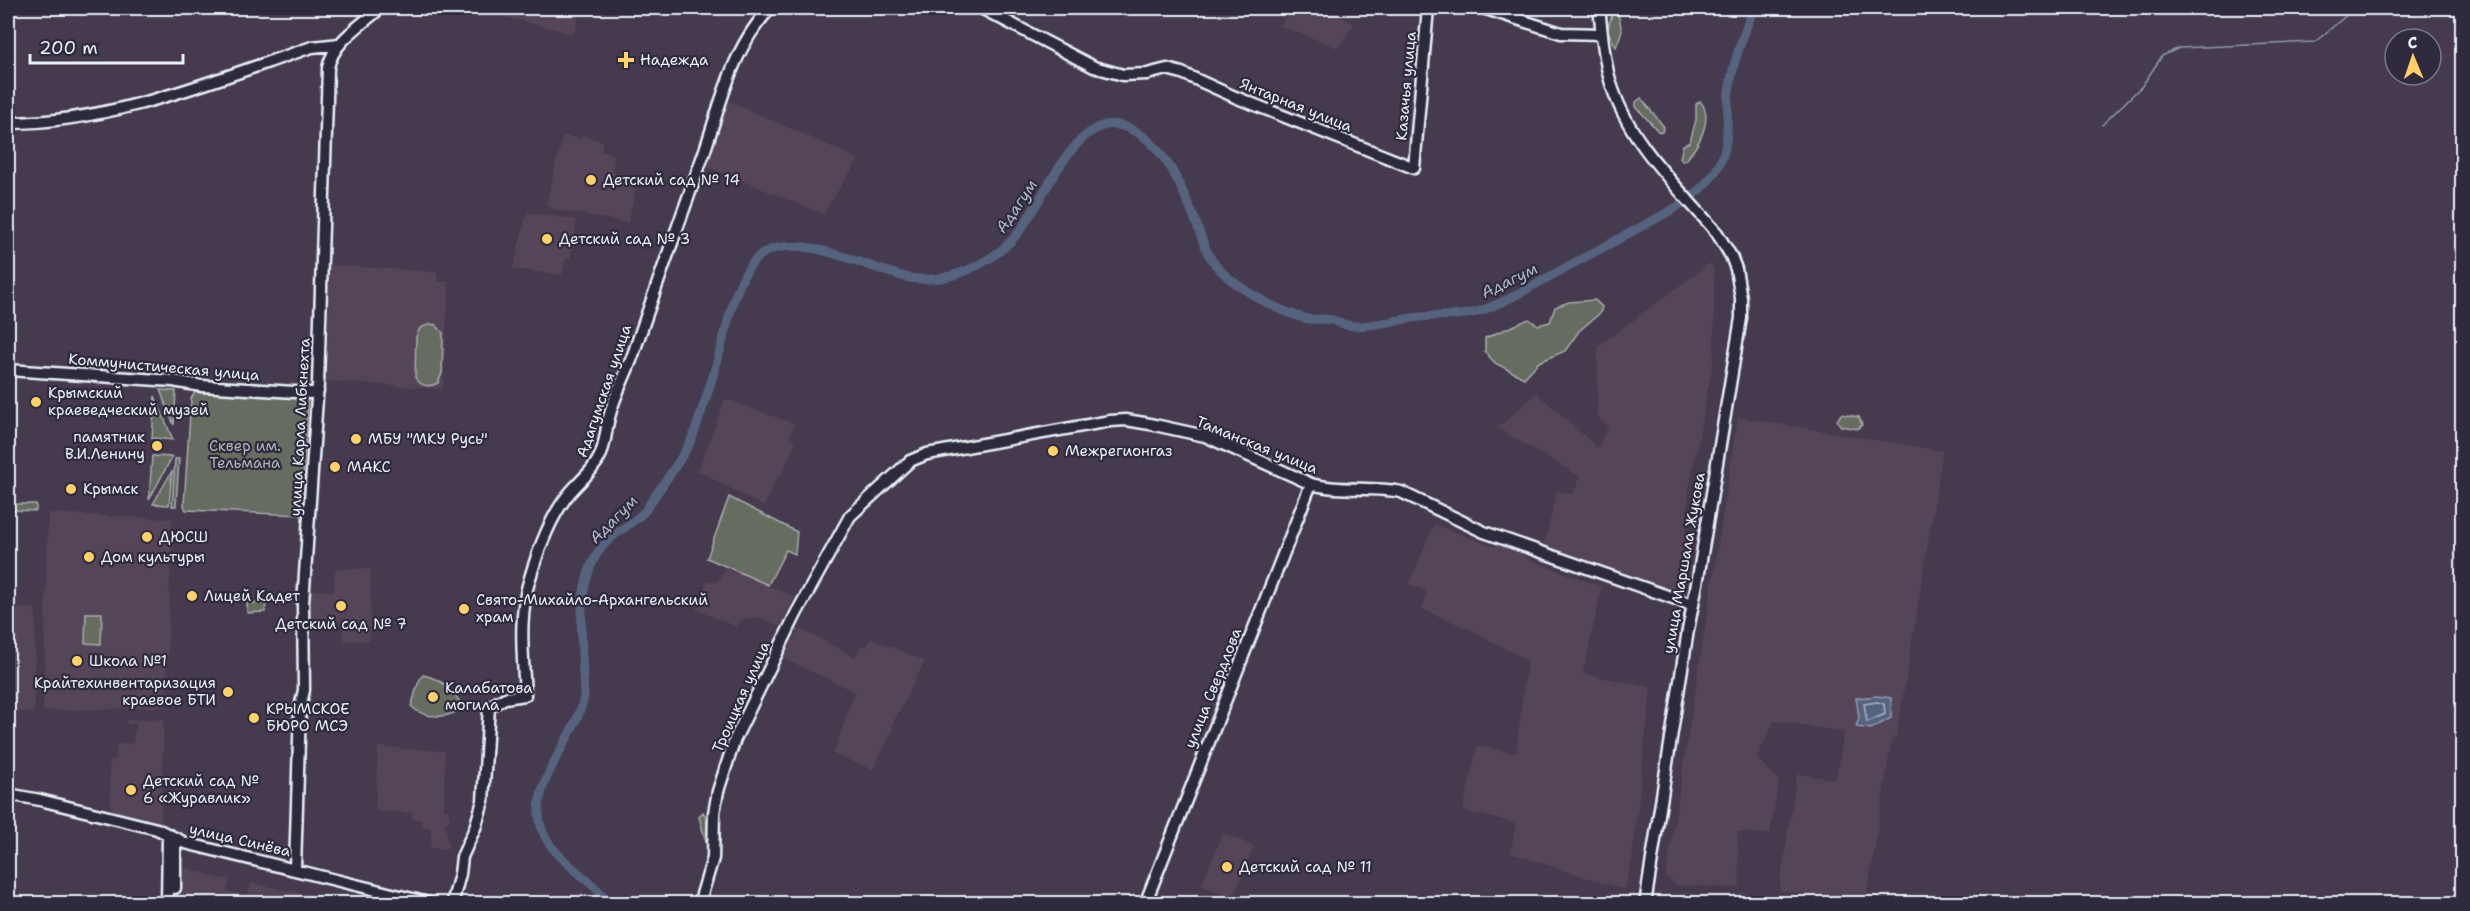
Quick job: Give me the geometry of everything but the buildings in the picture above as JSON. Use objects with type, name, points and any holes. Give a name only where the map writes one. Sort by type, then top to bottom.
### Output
[{"type":"main road","name":"улица Карла Либкнехта","points":[[295,868],[300,708],[304,690],[303,603],[318,392],[328,68],[331,56],[340,44],[380,8]]},
{"type":"main road","name":"Адагумская улица","points":[[452,903],[462,857],[475,828],[483,801],[489,707],[505,698],[525,695],[521,634],[529,582],[537,554],[552,520],[565,499],[596,464],[602,452],[609,425],[609,415],[624,382],[670,243],[725,93],[744,44],[758,20],[771,8]]},
{"type":"main road","name":"Янтарная улица","points":[[981,8],[1094,67],[1123,75],[1167,69],[1414,168]]},
{"type":"main road","name":"Казачья улица","points":[[1414,168],[1428,8]]},
{"type":"main road","points":[[1483,8],[1561,33],[1601,34]]},
{"type":"main road","name":"улица Маршала Жукова","points":[[1599,8],[1605,62],[1618,103],[1636,136],[1717,233],[1736,269],[1741,298],[1740,318],[1645,903]]},
{"type":"main road","points":[[8,123],[61,120],[130,106],[312,47],[340,44]]},
{"type":"main road","name":"Коммунистическая улица","points":[[8,370],[173,381],[202,386],[318,392]]},
{"type":"main road","name":"Таманская улица","points":[[850,516],[909,461],[927,454],[1118,420],[1150,424],[1204,436],[1311,484],[1325,488],[1387,489],[1401,492],[1484,532],[1693,605]]},
{"type":"main road","name":"улица Свердлова","points":[[1145,903],[1311,484]]},
{"type":"main road","name":"Троицкая улица","points":[[699,903],[713,858],[714,813],[718,791],[735,739],[796,614],[850,516]]},
{"type":"main road","name":"улица Синёва","points":[[8,794],[48,801],[146,826],[196,846],[433,903]]},
{"type":"main road","points":[[167,903],[172,837]]},
{"type":"main road","points":[[172,837],[174,903]]},
{"type":"shaded area","points":[[469,8],[581,8],[574,34]]},
{"type":"shaded area","points":[[1291,8],[1328,8],[1354,24],[1338,48],[1280,26]]},
{"type":"shaded area","points":[[729,101],[859,159],[823,214],[705,166]]},
{"type":"shaded area","name":"Детский сад № 14","points":[[563,135],[581,139],[582,135],[603,141],[601,151],[615,155],[612,171],[636,181],[628,223],[552,209],[546,204]]},
{"type":"shaded area","name":"Детский сад № 3","points":[[527,212],[577,220],[571,258],[566,258],[562,275],[513,269]]},
{"type":"shaded area","points":[[1710,263],[1714,269],[1714,358],[1689,489],[1682,595],[1544,546],[1557,490],[1573,494],[1580,477],[1497,428],[1537,393],[1598,448],[1608,426],[1597,416],[1598,346]]},
{"type":"shaded area","points":[[330,265],[437,272],[438,281],[449,282],[443,389],[326,381]]},
{"type":"shaded area","points":[[725,399],[795,424],[789,438],[796,441],[781,477],[778,476],[764,507],[698,471]]},
{"type":"shaded area","points":[[1738,417],[1943,451],[1896,739],[1887,738],[1892,739],[1866,901],[1779,891],[1797,774],[1836,779],[1844,732],[1774,721],[1757,758],[1779,780],[1770,834],[1737,832],[1740,888],[1676,885],[1666,877]]},
{"type":"shaded area","points":[[48,513],[172,519],[166,707],[43,711]]},
{"type":"shaded area","points":[[1434,524],[1495,547],[1497,544],[1520,553],[1528,559],[1602,587],[1583,674],[1651,687],[1632,859],[1625,890],[1510,853],[1516,823],[1463,811],[1477,746],[1516,753],[1527,660],[1481,634],[1422,609],[1427,591],[1409,584]]},
{"type":"shaded area","name":"Детский сад № 7","points":[[335,569],[371,569],[370,641],[343,641],[343,622],[310,622],[311,590],[334,591]]},
{"type":"shaded area","points":[[727,569],[795,597],[780,626],[759,617],[742,619],[737,627],[696,610],[707,581],[717,582]]},
{"type":"shaded area","points":[[8,605],[15,608],[36,608],[34,712],[8,712]]},
{"type":"shaded area","points":[[801,629],[855,657],[862,645],[867,647],[870,638],[925,661],[892,725],[894,727],[873,770],[833,754],[855,692],[783,658]]},
{"type":"shaded area","points":[[164,719],[161,827],[111,811],[109,760],[116,759],[117,744],[132,743],[137,723],[127,724],[125,720]]},
{"type":"shaded area","points":[[378,747],[445,751],[444,809],[448,810],[450,821],[445,823],[449,849],[431,848],[431,827],[422,827],[422,819],[412,819],[412,813],[375,811]]},
{"type":"shaded area","name":"Детский сад № 11","points":[[1223,833],[1254,846],[1233,898],[1201,885]]},
{"type":"shaded area","points":[[183,867],[224,879],[230,878],[227,891],[248,896],[251,883],[351,903],[180,903],[180,870]]},
{"type":"shaded area","points":[[1662,897],[1740,903],[1661,903]]},
{"type":"green space","points":[[1614,9],[1617,9],[1622,31],[1616,47],[1607,30]]},
{"type":"green space","points":[[1641,98],[1664,127],[1662,132],[1658,131],[1636,107],[1636,102]]},
{"type":"green space","points":[[1700,101],[1706,115],[1703,132],[1691,154],[1682,161],[1680,158],[1683,145],[1690,142],[1696,120],[1696,104]]},
{"type":"green space","points":[[1595,300],[1602,307],[1600,313],[1579,331],[1565,351],[1539,362],[1524,378],[1495,363],[1485,352],[1485,338],[1529,319],[1538,325],[1550,322],[1555,307],[1569,302]]},
{"type":"green space","points":[[430,324],[436,325],[443,333],[442,373],[438,383],[428,386],[419,382],[415,377],[416,337],[420,328]]},
{"type":"green space","points":[[160,390],[176,391],[174,425]]},
{"type":"green space","name":"Сквер им. Тельмана","points":[[195,392],[308,400],[302,515],[186,510],[184,505],[191,399]]},
{"type":"green space","points":[[155,396],[173,440],[152,438]]},
{"type":"green space","points":[[1841,414],[1859,417],[1862,425],[1857,429],[1841,426],[1837,421]]},
{"type":"green space","points":[[152,456],[172,457],[149,500]]},
{"type":"green space","points":[[175,459],[179,459],[176,506],[172,506]]},
{"type":"green space","points":[[172,471],[169,505],[153,504]]},
{"type":"green space","points":[[729,497],[797,532],[795,554],[786,550],[768,585],[707,558]]},
{"type":"green space","points":[[8,504],[36,504],[36,511],[8,510]]},
{"type":"green space","points":[[247,603],[266,603],[265,612],[247,613]]},
{"type":"green space","points":[[86,613],[102,613],[101,644],[85,643]]},
{"type":"green space","points":[[423,675],[436,679],[446,686],[463,706],[458,711],[445,716],[430,715],[416,710],[411,706]]},
{"type":"green space","points":[[703,812],[707,818],[707,846],[699,817]]},
{"type":"water","points":[[1877,696],[1891,698],[1891,718],[1871,729],[1856,727],[1859,718],[1856,698]]},
{"type":"waterway","name":"Адагум","points":[[610,904],[551,846],[541,827],[539,809],[542,790],[570,733],[584,697],[581,619],[586,580],[602,547],[645,511],[689,445],[709,388],[736,293],[755,260],[770,250],[788,246],[831,252],[910,278],[938,278],[966,271],[995,255],[1013,239],[1060,165],[1087,134],[1102,126],[1118,125],[1145,138],[1166,160],[1181,188],[1212,260],[1231,280],[1262,300],[1297,316],[1308,319],[1330,319],[1352,326],[1420,317],[1470,314],[1518,294],[1660,217],[1696,193],[1706,183],[1721,162],[1724,152],[1728,96],[1732,75],[1754,8]]},
{"type":"waterway","points":[[2102,125],[2142,86],[2162,56],[2179,48],[2315,42],[2355,8]]},
{"type":"place","name":"Надежда","points":[[626,60]]},
{"type":"place","name":"Детский сад № 14","points":[[591,180]]},
{"type":"place","name":"Детский сад № 3","points":[[547,239]]},
{"type":"place","name":"Крымский краеведческий музей","points":[[36,402]]},
{"type":"place","name":"МБУ \"МКУ Русь\"","points":[[356,439]]},
{"type":"place","name":"памятник В.И.Ленину","points":[[157,446]]},
{"type":"place","name":"Межрегионгаз","points":[[1053,451]]},
{"type":"place","name":"МАКС","points":[[335,467]]},
{"type":"place","name":"Крымск","points":[[71,489]]},
{"type":"place","name":"ДЮСШ","points":[[147,537]]},
{"type":"place","name":"Дом культуры","points":[[89,557]]},
{"type":"place","name":"Лицей Кадет","points":[[192,596]]},
{"type":"place","name":"Детский сад № 7","points":[[341,606]]},
{"type":"place","name":"Свято-Михайло-Архангельский храм","points":[[464,609]]},
{"type":"place","name":"Школа №1","points":[[77,661]]},
{"type":"place","name":"Крайтехинвентаризация краевое БТИ","points":[[228,692]]},
{"type":"place","name":"Калабатова могила","points":[[433,697]]},
{"type":"place","name":"КРЫМСКОЕ БЮРО МСЭ","points":[[254,718]]},
{"type":"place","name":"Детский сад № 6 «Журавлик»","points":[[131,790]]},
{"type":"place","name":"Детский сад № 11","points":[[1227,867]]}]
